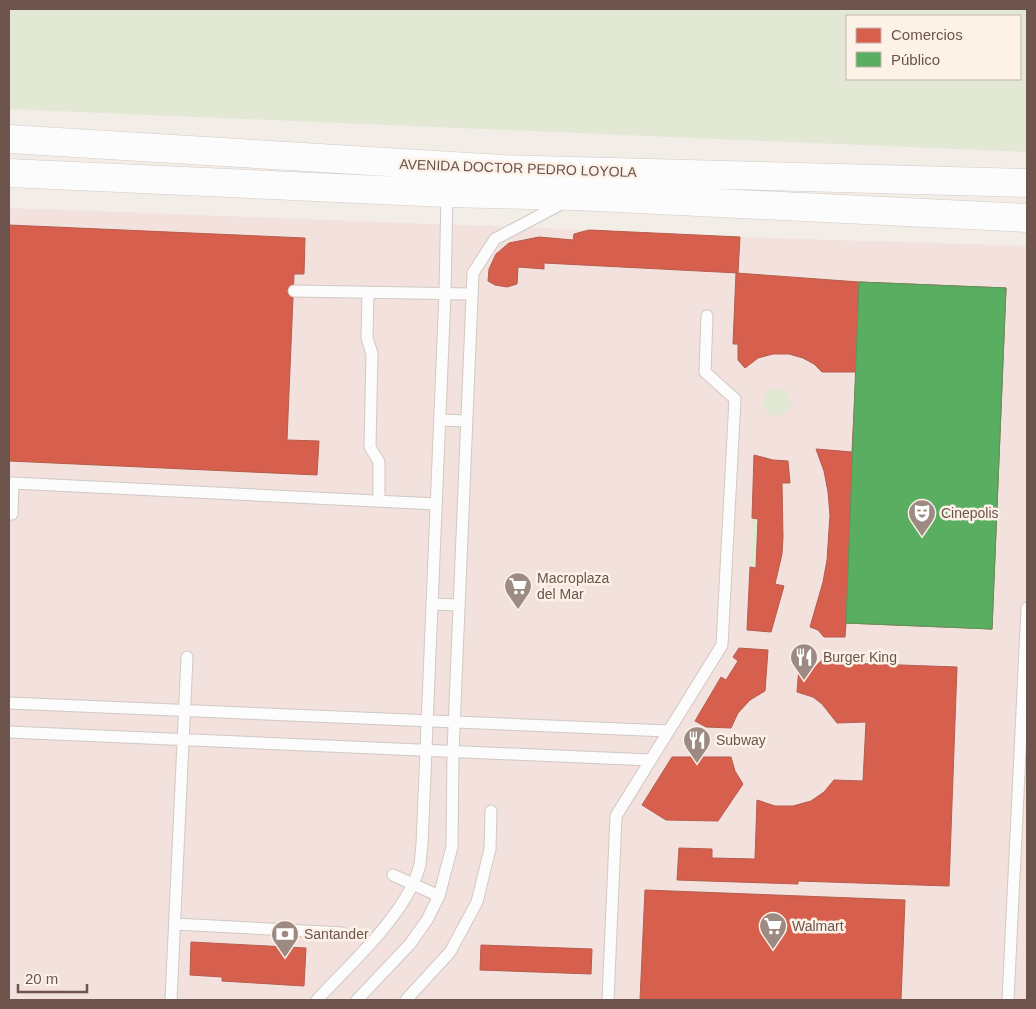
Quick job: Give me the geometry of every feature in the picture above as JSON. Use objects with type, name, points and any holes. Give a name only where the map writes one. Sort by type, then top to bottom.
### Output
[{"type":"main road","name":"AVENIDA DOCTOR PEDRO LOYOLA","points":[[9,140],[502,169],[1027,183]]},
{"type":"main road","name":"AVENIDA DOCTOR PEDRO LOYOLA","points":[[9,173],[457,185],[577,196],[1027,218]]},
{"type":"lane","points":[[317,1000],[382,930],[399,908],[420,865],[445,293],[457,185],[478,172],[502,169]]},
{"type":"lane","points":[[357,1000],[410,944],[427,920],[439,896],[452,847],[452,752],[473,273],[495,239],[577,196]]},
{"type":"lane","points":[[294,291],[471,294]]},
{"type":"lane","points":[[368,292],[366,338],[372,354],[370,447],[379,462],[379,501]]},
{"type":"lane","points":[[608,1000],[616,816],[722,644],[735,399],[705,372],[707,316]]},
{"type":"lane","points":[[440,420],[466,421]]},
{"type":"lane","points":[[9,514],[12,514],[13,483],[436,504]]},
{"type":"lane","points":[[432,604],[458,605]]},
{"type":"lane","points":[[1008,1000],[1027,608]]},
{"type":"lane","points":[[171,1000],[187,657]]},
{"type":"lane","points":[[9,703],[185,712],[668,731]]},
{"type":"lane","points":[[9,732],[650,760]]},
{"type":"lane","points":[[406,1000],[450,952],[477,902],[490,849],[492,811]]},
{"type":"lane","points":[[393,875],[439,896]]},
{"type":"lane","points":[[175,924],[342,933]]},
{"type":"shaded area","name":"Macroplaza del Mar","points":[[9,208],[740,237],[1027,246],[1026,1000],[9,1000]]},
{"type":"green space","points":[[9,9],[1027,9],[1027,152],[9,109]]},
{"type":"green space","points":[[777,388],[787,392],[791,402],[787,412],[777,416],[767,412],[763,402],[767,392]]},
{"type":"green space","points":[[752,518],[758,519],[756,568],[750,567]]},
{"type":"building: Comercios","points":[[9,225],[305,238],[304,274],[294,274],[287,440],[319,441],[317,475],[9,461]]},
{"type":"building: Comercios","points":[[589,230],[740,237],[738,273],[544,263],[544,269],[518,267],[517,284],[507,287],[495,285],[488,281],[489,269],[496,254],[509,243],[539,237],[573,240],[574,234]]},
{"type":"building: Comercios","name":"Cinepolis","points":[[736,273],[859,282],[1006,288],[992,629],[846,623],[845,637],[824,637],[818,630],[810,627],[823,582],[827,560],[830,515],[824,471],[816,449],[852,452],[856,372],[822,372],[814,364],[803,358],[789,354],[773,354],[758,358],[745,368],[738,360],[738,344],[733,344]]},
{"type":"building: Comercios","points":[[754,455],[773,460],[788,461],[790,483],[782,483],[782,554],[775,584],[784,586],[771,632],[747,630],[750,567],[756,568],[758,519],[752,518]]},
{"type":"building: Comercios","points":[[739,648],[768,650],[765,691],[750,700],[738,713],[731,728],[706,727],[695,721],[721,677],[726,680],[738,661],[733,657]]},
{"type":"building: Comercios","points":[[823,659],[845,659],[845,663],[957,667],[949,886],[798,881],[798,884],[677,880],[679,848],[712,849],[712,858],[755,859],[757,800],[775,806],[793,806],[811,801],[824,792],[834,780],[863,781],[866,722],[837,723],[822,704],[813,697],[797,692],[799,667],[810,668],[816,666]]},
{"type":"building: Comercios","points":[[672,757],[731,757],[735,771],[743,784],[718,821],[666,820],[642,805]]},
{"type":"building: Comercios","name":"Walmart","points":[[645,890],[905,900],[901,1000],[640,1000]]},
{"type":"building: Comercios","points":[[191,942],[306,948],[304,986],[222,981],[222,977],[190,975]]},
{"type":"building: Comercios","points":[[481,945],[592,949],[591,974],[480,970]]},
{"type":"building: Público","name":"Cinepolis","points":[[859,282],[1006,288],[992,629],[846,623]]},
{"type":"place","name":"Cinepolis","points":[[922,537]]},
{"type":"place","name":"Macroplaza del Mar","points":[[518,610]]},
{"type":"place","name":"Burger King","points":[[804,681]]},
{"type":"place","name":"Subway","points":[[697,764]]},
{"type":"place","name":"Walmart","points":[[773,950]]},
{"type":"place","name":"Santander","points":[[285,958]]}]
